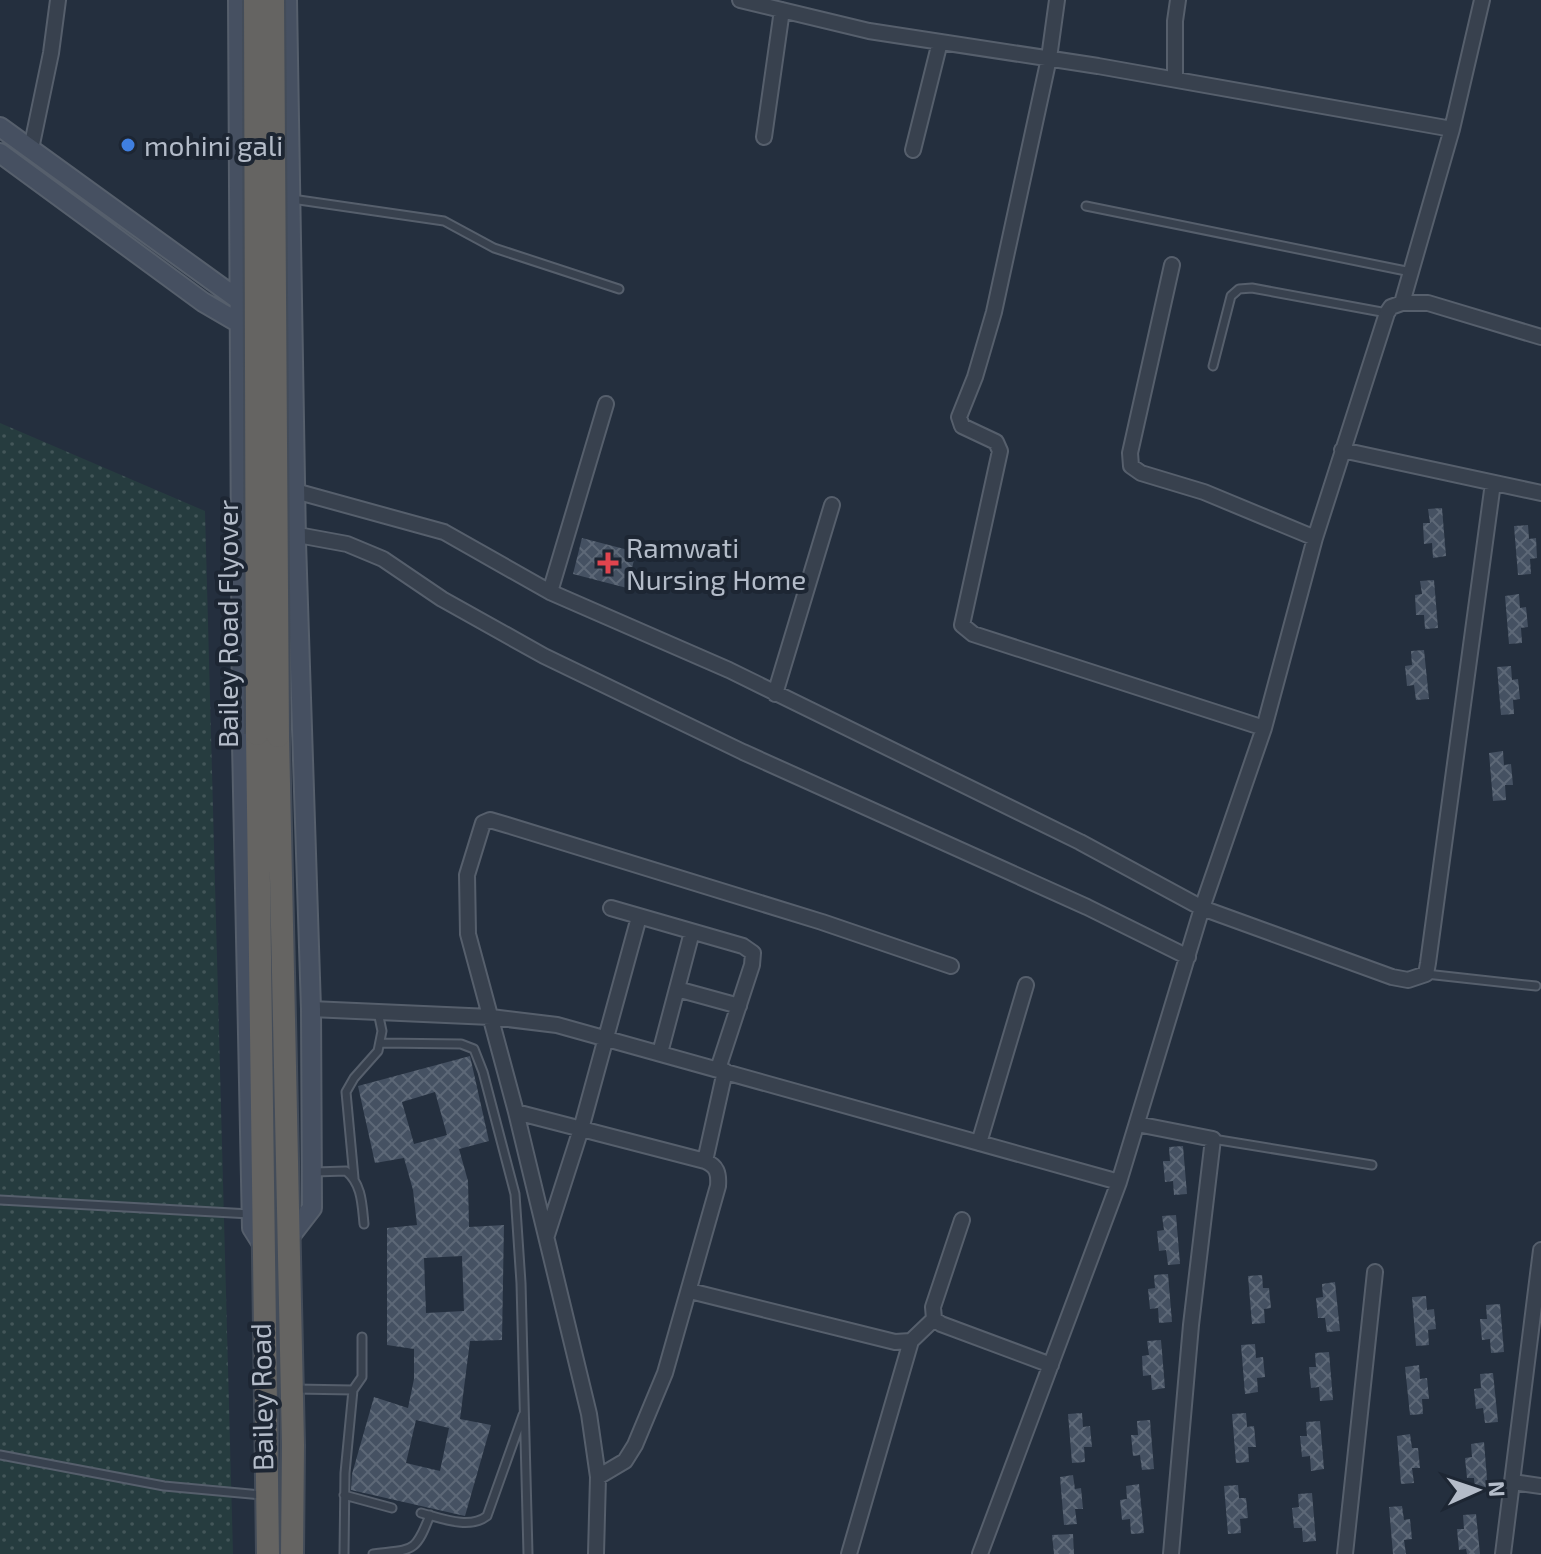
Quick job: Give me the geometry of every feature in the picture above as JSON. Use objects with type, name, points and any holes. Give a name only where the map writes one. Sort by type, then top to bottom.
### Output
[{"type":"highway","name":"Bailey Road Flyover","points":[[255,0],[267,735],[288,1239]]},
{"type":"highway","name":"Bailey Road Flyover","points":[[264,1247],[273,0]]},
{"type":"highway","name":"Bailey Road","points":[[288,1239],[292,1554]]},
{"type":"highway","name":"Bailey Road","points":[[264,1247],[268,1554]]},
{"type":"main road","points":[[238,0],[241,530],[252,1228],[264,1247]]},
{"type":"main road","points":[[287,0],[296,534],[311,1009],[312,1208],[288,1239]]},
{"type":"main road","points":[[0,127],[239,300],[292,306]]},
{"type":"main road","points":[[0,153],[203,302],[239,323],[292,329]]},
{"type":"main road","points":[[238,194],[290,199]]},
{"type":"main road","points":[[240,418],[294,417]]},
{"type":"street","points":[[31,149],[51,53],[58,0]]},
{"type":"street","points":[[740,0],[869,31],[1175,79],[1452,129]]},
{"type":"street","points":[[1057,0],[1049,58],[994,312],[975,377],[959,417],[962,426],[996,442],[1000,451],[962,625],[973,634],[1264,728]]},
{"type":"street","points":[[1175,79],[1178,0]]},
{"type":"street","points":[[1402,303],[1452,129],[1482,0]]},
{"type":"street","points":[[764,137],[782,10]]},
{"type":"street","points":[[913,150],[940,42]]},
{"type":"street","points":[[1172,265],[1130,453],[1131,466],[1141,473],[1204,492],[1315,538]]},
{"type":"street","points":[[980,1554],[1119,1182],[1202,908],[1264,728],[1315,538],[1387,313],[1391,307],[1402,303],[1428,303],[1541,337]]},
{"type":"street","points":[[550,592],[606,404]]},
{"type":"street","points":[[1342,450],[1541,493]]},
{"type":"street","points":[[295,491],[444,532],[550,592],[729,670],[1080,842],[1202,908],[1392,977],[1408,980],[1426,974],[1493,483]]},
{"type":"street","points":[[775,694],[832,505]]},
{"type":"street","points":[[241,530],[296,534],[347,544],[383,559],[454,606],[544,656],[743,752],[1087,907],[1188,957]]},
{"type":"street","points":[[596,1554],[598,1477],[589,1414],[516,1112],[468,934],[467,875],[483,823],[490,820],[807,917],[951,966]]},
{"type":"street","points":[[611,908],[743,946],[753,953],[722,1070],[705,1161]]},
{"type":"street","points":[[546,1236],[581,1129],[639,917]]},
{"type":"street","points":[[660,1053],[692,932]]},
{"type":"street","points":[[979,1143],[1026,985]]},
{"type":"street","points":[[677,989],[739,1006]]},
{"type":"street","points":[[311,1009],[491,1017],[557,1025],[1119,1182]]},
{"type":"street","points":[[516,1112],[705,1161],[716,1168],[718,1186],[665,1373],[635,1445],[625,1461],[598,1477]]},
{"type":"street","points":[[1137,1124],[1213,1139],[1191,1325],[1171,1554]]},
{"type":"street","points":[[962,1220],[933,1307],[934,1319],[1051,1365]]},
{"type":"street","points":[[1503,1554],[1541,1250]]},
{"type":"street","points":[[1345,1554],[1375,1272]]},
{"type":"street","points":[[690,1291],[895,1342],[911,1341]]},
{"type":"street","points":[[849,1554],[911,1341],[934,1319]]},
{"type":"street","points":[[1512,1482],[1541,1486]]},
{"type":"lane","points":[[290,199],[444,221],[494,248],[619,289]]},
{"type":"lane","points":[[1086,206],[1411,272]]},
{"type":"lane","points":[[1213,366],[1231,296],[1239,289],[1252,288],[1387,313]]},
{"type":"lane","points":[[1426,974],[1536,986]]},
{"type":"lane","points":[[364,1224],[361,1196],[354,1178],[346,1092],[372,1060],[381,1043],[378,1012]]},
{"type":"lane","points":[[381,1043],[461,1044],[474,1049],[483,1072],[515,1194],[521,1283],[528,1554]]},
{"type":"lane","points":[[1213,1139],[1372,1165]]},
{"type":"lane","points":[[311,1173],[346,1171],[354,1178]]},
{"type":"lane","points":[[0,1200],[252,1214]]},
{"type":"lane","points":[[344,1554],[344,1495],[353,1390],[362,1377],[362,1337]]},
{"type":"lane","points":[[291,1389],[353,1390]]},
{"type":"lane","points":[[421,1513],[466,1523],[475,1523],[487,1516],[524,1409]]},
{"type":"lane","points":[[0,1455],[164,1486],[267,1496]]},
{"type":"lane","points":[[344,1495],[392,1508]]},
{"type":"lane","points":[[373,1554],[412,1548],[420,1540],[430,1515]]},
{"type":"green space","points":[[0,423],[205,511],[233,1554],[0,1554]]},
{"type":"building","points":[[1442,508],[1446,556],[1433,558],[1432,543],[1424,544],[1423,523],[1430,523],[1428,509]]},
{"type":"building","points":[[1528,525],[1529,539],[1536,538],[1537,558],[1530,559],[1531,574],[1518,575],[1514,526]]},
{"type":"building","points":[[582,538],[636,552],[627,588],[573,574]]},
{"type":"building","points":[[1434,580],[1438,628],[1425,629],[1424,615],[1416,615],[1415,595],[1422,594],[1420,581]]},
{"type":"building","points":[[1519,594],[1520,608],[1526,607],[1528,627],[1521,628],[1522,643],[1509,644],[1505,596]]},
{"type":"building","points":[[1424,650],[1429,699],[1416,700],[1414,685],[1407,686],[1405,666],[1412,665],[1411,651]]},
{"type":"building","points":[[1511,666],[1512,680],[1518,679],[1520,699],[1513,700],[1514,714],[1501,715],[1497,667]]},
{"type":"building","points":[[1503,751],[1504,765],[1511,764],[1513,785],[1505,785],[1506,800],[1493,801],[1489,753]]},
{"type":"building","points":[[470,1056],[489,1141],[459,1149],[468,1181],[469,1227],[504,1225],[502,1340],[470,1341],[460,1419],[491,1425],[465,1516],[351,1490],[352,1474],[374,1397],[408,1408],[414,1379],[414,1349],[387,1345],[387,1228],[417,1225],[413,1190],[404,1158],[375,1163],[358,1086]],"holes":[[[435,1092],[447,1135],[414,1144],[402,1102]],[[462,1256],[464,1311],[426,1313],[424,1258]],[[416,1420],[449,1428],[440,1471],[406,1463]]]},
{"type":"building","points":[[1183,1146],[1187,1194],[1174,1195],[1173,1181],[1165,1182],[1163,1161],[1170,1161],[1169,1147]]},
{"type":"building","points":[[1176,1215],[1180,1264],[1168,1265],[1166,1250],[1159,1251],[1157,1231],[1164,1230],[1162,1216]]},
{"type":"building","points":[[1168,1274],[1172,1322],[1159,1323],[1158,1308],[1150,1309],[1148,1289],[1155,1288],[1154,1275]]},
{"type":"building","points":[[1262,1275],[1263,1288],[1269,1288],[1271,1308],[1264,1309],[1265,1323],[1252,1324],[1248,1276]]},
{"type":"building","points":[[1335,1282],[1340,1331],[1327,1332],[1325,1318],[1318,1318],[1316,1298],[1323,1297],[1322,1284]]},
{"type":"building","points":[[1426,1296],[1427,1310],[1434,1309],[1436,1329],[1428,1330],[1429,1345],[1416,1346],[1412,1297]]},
{"type":"building","points":[[1500,1304],[1504,1352],[1491,1353],[1490,1339],[1482,1340],[1480,1319],[1487,1319],[1486,1305]]},
{"type":"building","points":[[1161,1340],[1165,1388],[1152,1390],[1151,1375],[1143,1376],[1142,1356],[1149,1355],[1147,1341]]},
{"type":"building","points":[[1255,1344],[1256,1358],[1263,1357],[1265,1377],[1257,1378],[1258,1392],[1245,1394],[1241,1345]]},
{"type":"building","points":[[1329,1352],[1333,1400],[1320,1401],[1319,1387],[1311,1388],[1309,1367],[1316,1367],[1315,1353]]},
{"type":"building","points":[[1419,1365],[1420,1379],[1427,1378],[1429,1399],[1422,1399],[1423,1414],[1410,1415],[1405,1367]]},
{"type":"building","points":[[1493,1373],[1498,1422],[1485,1423],[1483,1408],[1476,1409],[1474,1389],[1481,1388],[1480,1374]]},
{"type":"building","points":[[1082,1413],[1083,1427],[1090,1426],[1092,1447],[1084,1447],[1085,1462],[1072,1463],[1068,1414]]},
{"type":"building","points":[[1246,1413],[1247,1427],[1254,1426],[1256,1447],[1248,1447],[1249,1462],[1236,1463],[1232,1414]]},
{"type":"building","points":[[1150,1420],[1154,1469],[1142,1470],[1140,1455],[1133,1456],[1131,1435],[1138,1435],[1137,1421]]},
{"type":"building","points":[[1320,1421],[1324,1469],[1311,1471],[1310,1456],[1302,1457],[1300,1436],[1307,1436],[1306,1422]]},
{"type":"building","points":[[1410,1434],[1412,1448],[1418,1448],[1420,1468],[1412,1468],[1414,1483],[1401,1484],[1397,1436]]},
{"type":"building","points":[[1484,1442],[1488,1491],[1475,1492],[1474,1478],[1467,1478],[1465,1458],[1472,1457],[1471,1444]]},
{"type":"building","points":[[1073,1475],[1075,1489],[1081,1488],[1083,1509],[1075,1509],[1077,1524],[1064,1525],[1060,1477]]},
{"type":"building","points":[[1139,1484],[1144,1533],[1131,1534],[1130,1519],[1122,1520],[1120,1500],[1127,1499],[1126,1486]]},
{"type":"building","points":[[1238,1485],[1239,1498],[1246,1498],[1248,1518],[1240,1519],[1241,1533],[1228,1534],[1224,1486]]},
{"type":"building","points":[[1312,1493],[1316,1541],[1303,1542],[1302,1528],[1294,1528],[1292,1508],[1299,1507],[1298,1494]]},
{"type":"building","points":[[1402,1506],[1404,1520],[1410,1519],[1412,1539],[1404,1540],[1406,1554],[1393,1554],[1389,1507]]},
{"type":"building","points":[[1476,1514],[1480,1554],[1467,1554],[1466,1549],[1459,1550],[1457,1529],[1464,1529],[1463,1515]]},
{"type":"building","points":[[1073,1534],[1074,1554],[1054,1554],[1052,1535]]},
{"type":"place","name":"mohini gali","points":[[128,145]]},
{"type":"place","name":"Ramwati Nursing Home","points":[[608,563]]}]
